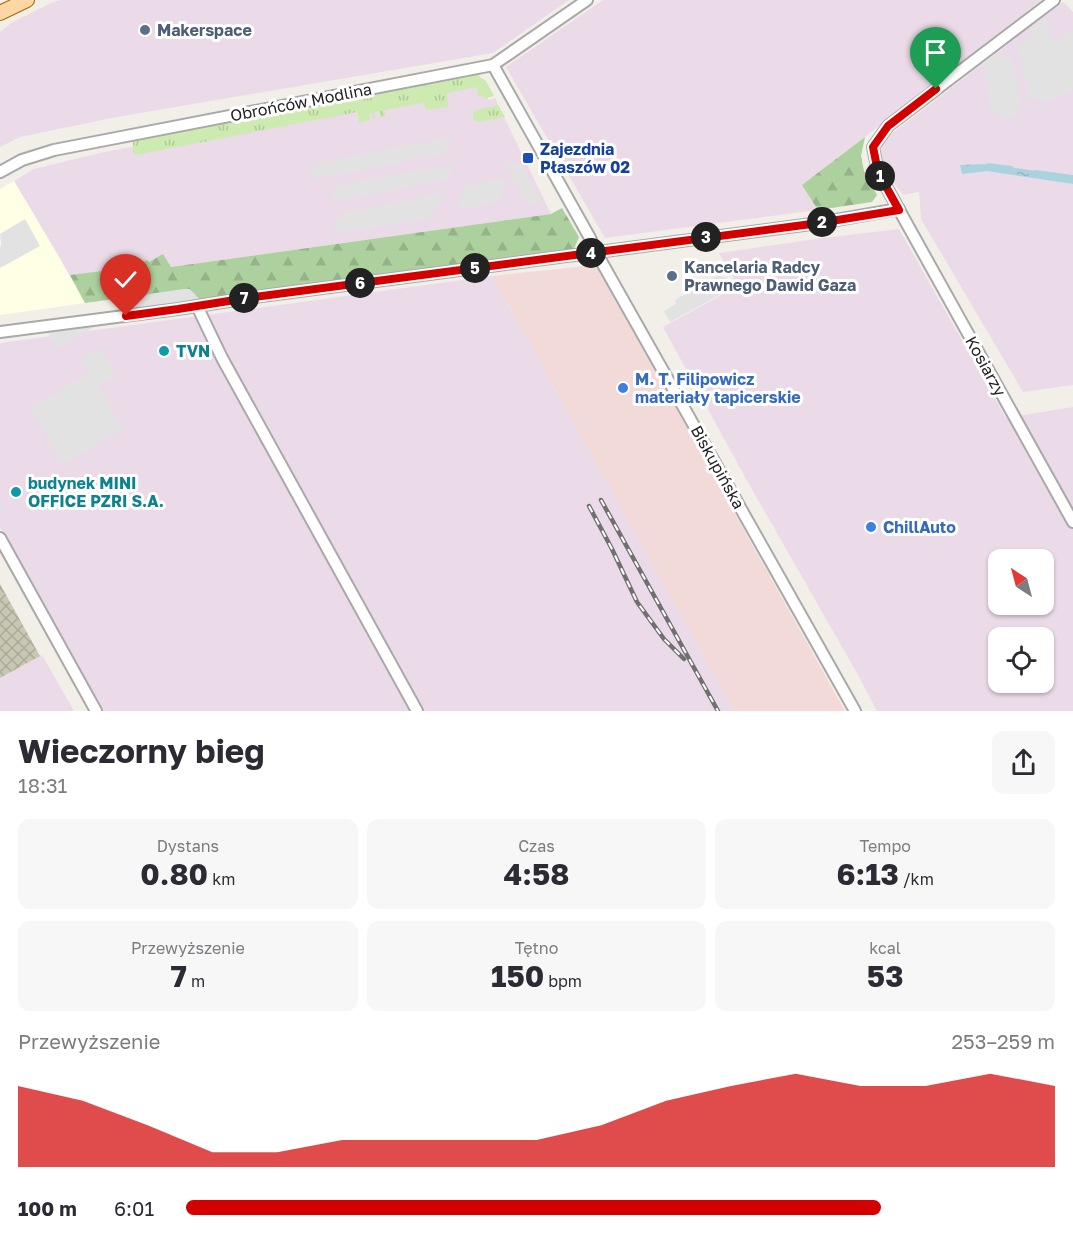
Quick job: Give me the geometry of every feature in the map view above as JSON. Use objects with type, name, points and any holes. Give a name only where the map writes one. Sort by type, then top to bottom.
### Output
[{"type":"main road","points":[[0,13],[27,0]]},
{"type":"street","name":"Obrońców Modlina","points":[[0,172],[22,160],[54,150],[493,66],[587,0]]},
{"type":"street","name":"Kosiarzy","points":[[1054,0],[888,126],[873,147],[878,172],[1073,522]]},
{"type":"street","name":"Biskupińska","points":[[493,66],[855,711]]},
{"type":"street","points":[[0,332],[819,223],[899,210]]},
{"type":"street","points":[[197,306],[222,358],[417,711]]},
{"type":"street","points":[[0,538],[96,711]]},
{"type":"shaded area","points":[[61,0],[569,0],[493,53],[117,117],[20,137],[0,147],[0,32],[11,23]]},
{"type":"shaded area","points":[[603,0],[1041,0],[803,185],[818,210],[605,238],[506,67]]},
{"type":"shaded area","points":[[1063,2],[1073,12],[1073,385],[1023,392],[921,219],[919,192],[903,195],[880,165],[879,155],[882,142],[890,135]]},
{"type":"shaded area","points":[[1046,17],[1053,41],[1056,42],[1073,30],[1073,90],[1043,103],[1039,98],[1029,101],[1018,42],[1024,42],[1033,35],[1029,31]]},
{"type":"shaded area","points":[[998,54],[1002,58],[1009,55],[1014,67],[1021,105],[1017,116],[999,118],[997,113],[991,115],[985,75],[988,74],[982,65]]},
{"type":"shaded area","points":[[480,84],[489,100],[495,98],[551,214],[171,267],[85,303],[14,181],[34,169],[104,152]]},
{"type":"shaded area","points":[[452,137],[446,154],[313,179],[310,176],[316,163]]},
{"type":"shaded area","points":[[520,163],[542,203],[528,205],[505,165]]},
{"type":"shaded area","points":[[455,164],[447,180],[329,202],[337,185]]},
{"type":"shaded area","points":[[501,179],[506,182],[499,201],[457,210],[464,185]]},
{"type":"shaded area","points":[[14,181],[85,303],[0,315],[0,189]]},
{"type":"shaded area","points":[[446,193],[430,218],[338,234],[332,227],[342,213]]},
{"type":"shaded area","points":[[25,219],[40,246],[0,268],[0,234]]},
{"type":"shaded area","points":[[899,229],[1006,418],[1073,407],[1073,711],[877,711],[663,327],[738,286],[719,253]]},
{"type":"shaded area","points":[[596,265],[845,711],[734,711],[492,276]]},
{"type":"shaded area","points":[[720,274],[722,278],[725,277],[732,288],[670,322],[664,311],[676,304],[675,300]]},
{"type":"shaded area","points":[[492,276],[734,711],[103,711],[0,527],[0,343]]},
{"type":"shaded area","points":[[190,289],[199,299],[124,309],[135,296]]},
{"type":"shaded area","points":[[94,327],[57,349],[48,333]]},
{"type":"shaded area","points":[[101,348],[116,375],[98,386],[124,430],[62,464],[30,408],[89,373],[81,357]]},
{"type":"shaded area","points":[[0,584],[40,656],[0,678]]},
{"type":"shaded area","points":[[42,655],[74,711],[0,711],[0,678]]},
{"type":"green space","points":[[477,72],[486,81],[494,96],[484,99],[483,95],[478,96],[476,87],[447,93],[448,107],[426,110],[424,103],[384,110],[385,117],[380,118],[379,111],[374,112],[375,119],[373,119],[372,113],[369,113],[370,120],[359,123],[357,112],[136,155],[133,153],[133,142],[137,139],[235,120],[271,117],[306,106]]},
{"type":"green space","points":[[498,105],[505,117],[479,122],[473,119],[473,113],[476,110]]},
{"type":"green space","points":[[865,137],[861,156],[864,171],[877,195],[872,202],[818,210],[802,185]]},
{"type":"green space","points":[[562,208],[579,237],[574,249],[199,299],[189,289],[85,303],[70,275],[135,267],[163,254],[171,267],[551,214]]},
{"type":"water","points":[[988,164],[1073,176],[1073,184],[987,171],[962,174],[960,165]]},
{"type":"waterway","points":[[988,164],[1012,167]]},
{"type":"waterway","points":[[1035,171],[1073,176]]},
{"type":"railway","points":[[601,500],[718,711]]},
{"type":"railway","points":[[589,506],[637,602],[664,639],[684,659]]},
{"type":"place","name":"Makerspace","points":[[145,30]]},
{"type":"place","name":"Zajezdnia Płaszów 02","points":[[528,158]]},
{"type":"place","name":"Kancelaria Radcy Prawnego Dawid Gaza","points":[[672,276]]},
{"type":"place","name":"TVN","points":[[164,351]]},
{"type":"place","name":"M. T. Filipowicz materiały tapicerskie","points":[[623,388]]},
{"type":"place","name":"budynek MINI OFFICE PZRI S.A.","points":[[16,492]]},
{"type":"place","name":"ChillAuto","points":[[871,527]]},
{"type":"route","points":[[126,316],[254,297],[819,223],[899,210],[878,172],[873,147],[888,126],[936,89]]}]
